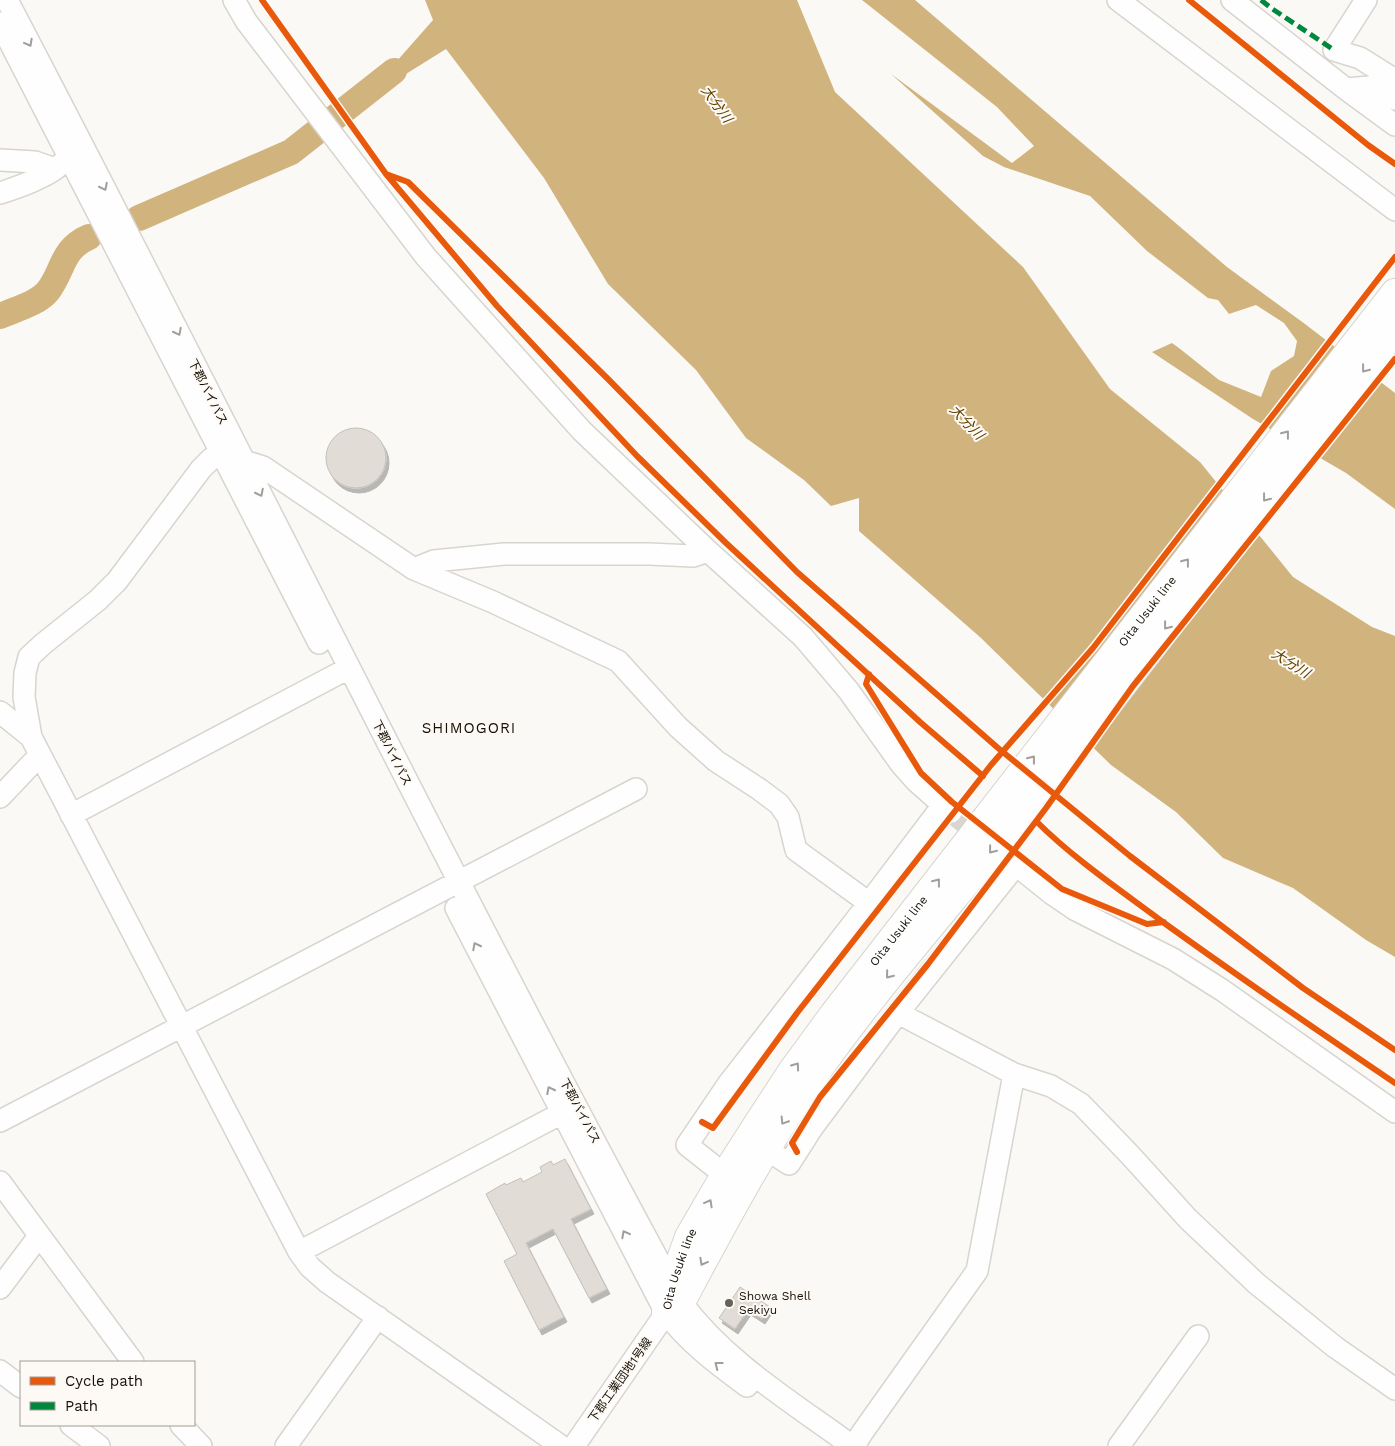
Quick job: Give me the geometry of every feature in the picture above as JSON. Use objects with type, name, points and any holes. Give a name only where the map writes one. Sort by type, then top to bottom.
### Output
[{"type":"main road","points":[[1386,323],[1395,286]]},
{"type":"main road","name":"Oita Usuki line","points":[[673,1300],[806,1086],[1013,805],[1386,323],[1395,293]]},
{"type":"main road","name":"Oita Usuki line","points":[[673,1300],[689,1238],[724,1175],[793,1070],[1013,805]]},
{"type":"street","name":"下郡バイパス","points":[[7,0],[70,158],[244,461],[342,671]]},
{"type":"street","points":[[234,0],[246,21],[426,257],[582,431],[802,637],[848,690],[901,764],[917,782],[947,808],[869,903],[729,1083],[687,1145],[724,1175]]},
{"type":"street","points":[[1118,0],[1395,210]]},
{"type":"street","points":[[1232,0],[1395,125]]},
{"type":"street","points":[[1366,0],[1334,50],[1360,58],[1395,80]]},
{"type":"street","name":"下郡バイパス","points":[[0,23],[222,452],[342,671],[452,886],[673,1300],[686,1338],[718,1365],[828,1446]]},
{"type":"street","points":[[1346,89],[1369,87],[1395,99]]},
{"type":"street","points":[[0,160],[35,162],[70,158]]},
{"type":"street","points":[[0,193],[37,179],[70,158]]},
{"type":"street","points":[[222,452],[210,459],[201,469],[117,581],[98,600],[29,657],[25,673],[24,697],[35,746],[299,1252],[310,1267],[327,1282],[560,1446]]},
{"type":"street","points":[[244,461],[263,466],[414,569],[493,602],[618,661],[678,727],[703,750],[779,804],[788,817],[796,850],[869,903]]},
{"type":"street","points":[[414,569],[434,560],[504,554],[649,554],[693,556],[708,551]]},
{"type":"street","points":[[71,815],[342,671]]},
{"type":"street","points":[[0,712],[35,746]]},
{"type":"street","points":[[0,797],[35,746]]},
{"type":"street","points":[[0,1121],[636,789]]},
{"type":"street","points":[[766,1150],[788,1164],[812,1128],[1013,863],[1076,910],[1173,959],[1222,990],[1395,1112]]},
{"type":"street","name":"下郡バイパス","points":[[452,886],[562,1113],[673,1300],[726,1352],[853,1446]]},
{"type":"street","points":[[898,1013],[1014,1074],[1051,1086],[1081,1104],[1188,1219],[1257,1284],[1335,1347],[1395,1389]]},
{"type":"street","points":[[853,1446],[977,1271],[1014,1074]]},
{"type":"street","points":[[299,1252],[562,1113]]},
{"type":"street","points":[[0,1182],[131,1361]]},
{"type":"street","points":[[0,1288],[39,1236]]},
{"type":"street","name":"下郡工業団地1号線","points":[[574,1446],[673,1300]]},
{"type":"street","points":[[286,1446],[378,1317]]},
{"type":"street","points":[[1119,1446],[1198,1336]]},
{"type":"street","points":[[0,1371],[20,1386]]},
{"type":"street","points":[[72,1426],[99,1446]]},
{"type":"street","points":[[181,1426],[201,1446]]},
{"type":"water","name":"大分川","points":[[425,0],[797,0],[835,92],[1023,267],[1110,389],[1200,462],[1293,577],[1372,627],[1395,636],[1395,957],[1366,940],[1293,888],[1223,858],[1176,812],[1111,765],[981,638],[859,531],[859,498],[831,506],[804,480],[746,438],[696,370],[608,284],[544,178],[446,49],[369,97],[363,89],[396,62],[433,20]]},
{"type":"water","points":[[862,0],[915,0],[1227,267],[1395,393],[1395,509],[1346,473],[1253,419],[1152,352],[1172,343],[1219,380],[1261,397],[1271,371],[1294,356],[1297,341],[1284,323],[1256,305],[1229,314],[1218,300],[1208,298],[1147,251],[1090,196],[1004,167],[983,156],[891,74],[1012,163],[1034,146],[997,107]]},
{"type":"building","points":[[356,428],[373,433],[381,441],[386,458],[381,475],[373,483],[356,488],[339,483],[331,475],[326,458],[331,441],[339,433]]},
{"type":"building","points":[[565,1159],[591,1209],[571,1219],[607,1289],[589,1298],[553,1229],[526,1243],[564,1317],[539,1330],[504,1261],[517,1254],[486,1194],[505,1183],[506,1185],[521,1178],[523,1182],[542,1172],[540,1167],[551,1161],[553,1165]]},
{"type":"building","points":[[740,1287],[770,1307],[762,1319],[748,1310],[735,1329],[719,1318]]},
{"type":"waterway","points":[[139,218],[291,152],[394,71]]},
{"type":"waterway","points":[[0,316],[32,303],[43,296],[53,283],[68,254],[80,242],[89,237]]},
{"type":"tunnel","points":[[951,812],[987,842]]},
{"type":"marked path","points":[[1261,0],[1334,50]]},
{"type":"cycle path","points":[[262,0],[386,174],[497,306],[637,456],[726,543],[920,722],[983,776]]},
{"type":"cycle path","points":[[1189,0],[1368,145],[1395,164]]},
{"type":"cycle path","points":[[386,174],[408,182],[609,380],[797,572],[998,748],[1130,856],[1303,988],[1395,1050]]},
{"type":"cycle path","points":[[702,1122],[713,1128],[797,1013],[991,765],[1093,648],[1395,257]]},
{"type":"cycle path","points":[[797,1152],[792,1143],[820,1097],[928,964],[1046,808],[1133,686],[1395,359]]},
{"type":"cycle path","points":[[869,674],[866,684],[921,773],[952,802],[1062,889],[1147,924],[1164,922]]},
{"type":"cycle path","points":[[1036,821],[1116,888],[1280,1005],[1395,1083]]},
{"type":"place","name":"Showa Shell Sekiyu","points":[[729,1303]]},
{"type":"district","name":"SHIMOGORI","points":[[469,728]]}]
